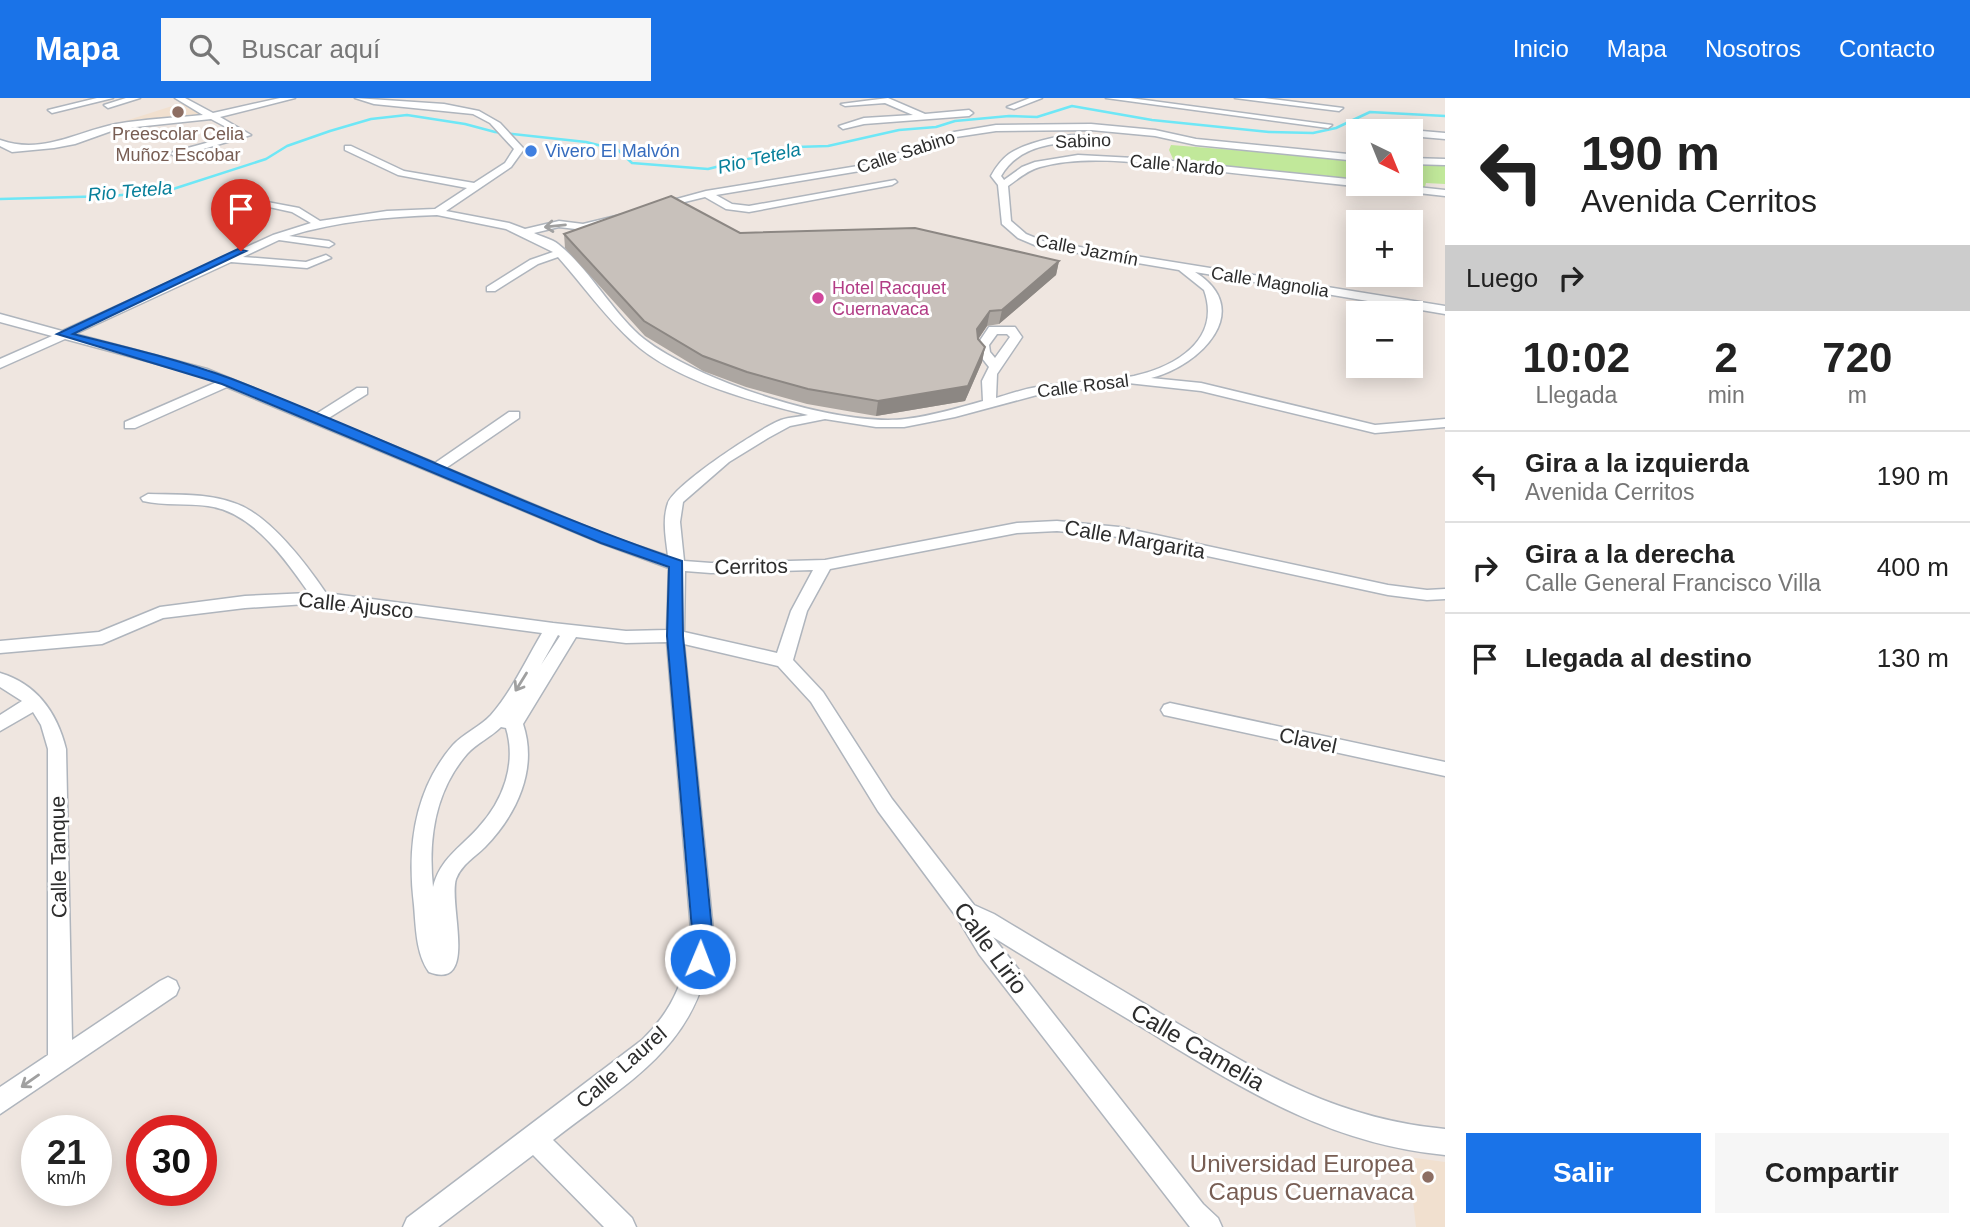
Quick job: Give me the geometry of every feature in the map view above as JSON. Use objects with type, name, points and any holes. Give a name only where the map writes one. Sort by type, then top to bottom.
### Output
[{"type":"street","points":[[52,110],[136,98]]},
{"type":"street","points":[[176,154],[247,135],[179,98]]},
{"type":"street","points":[[0,143],[12,149],[54,145],[72,142],[116,127],[213,116],[291,98]]},
{"type":"street","points":[[359,98],[382,103],[474,112],[494,122],[519,149],[508,165],[472,186],[437,212]]},
{"type":"street","points":[[463,102],[473,98]]},
{"type":"street","points":[[1011,107],[1038,98]]},
{"type":"street","points":[[1110,98],[1328,125]]},
{"type":"street","points":[[1239,98],[1337,105],[1291,98]]},
{"type":"street","points":[[845,104],[886,100],[923,116]]},
{"type":"street","points":[[963,102],[970,114],[996,128]]},
{"type":"street","points":[[843,126],[864,121],[970,114]]},
{"type":"street","name":"Calle Sabino","points":[[645,209],[706,194],[872,166],[954,135],[996,128],[1091,127],[1155,134],[1195,142],[1346,157]]},
{"type":"street","points":[[1423,134],[1445,136]]},
{"type":"street","name":"Sabino","points":[[999,170],[1001,164],[1022,151],[1067,138],[1195,142]]},
{"type":"street","points":[[348,148],[401,173],[472,186]]},
{"type":"street","name":"Calle Nardo","points":[[1003,185],[1016,174],[1055,160],[1101,158],[1346,182]]},
{"type":"street","points":[[1423,161],[1445,162]]},
{"type":"street","points":[[1003,185],[996,176],[999,170],[1016,174]]},
{"type":"street","points":[[706,194],[730,207],[749,209],[892,182]]},
{"type":"street","name":"Calle Jazmín","points":[[1003,185],[1006,222],[1022,236],[1065,249],[1178,267],[1206,285]]},
{"type":"street","points":[[1423,190],[1445,193]]},
{"type":"street","points":[[244,199],[299,211],[314,218],[318,224]]},
{"type":"street","points":[[0,363],[226,258],[270,239],[318,224],[376,215],[437,212],[493,222],[527,232],[557,249]]},
{"type":"street","points":[[527,232],[559,224],[584,227],[622,216]]},
{"type":"street","points":[[491,289],[584,234],[584,227]]},
{"type":"street","points":[[270,239],[330,244]]},
{"type":"street","name":"Calle Rosal","points":[[557,249],[639,341],[692,374],[762,400],[828,416],[876,423],[904,423],[955,413],[1036,391],[1128,379],[1202,387],[1376,429],[1445,422]]},
{"type":"street","points":[[226,258],[307,265],[326,258]]},
{"type":"street","name":"Calle Magnolia","points":[[1178,267],[1445,310]]},
{"type":"street","points":[[1128,379],[1151,375],[1185,358],[1205,342],[1216,323],[1213,299],[1206,285],[1228,275]]},
{"type":"street","name":"Cerritos","points":[[0,318],[161,360],[226,381],[606,540],[677,565],[711,568],[825,565]]},
{"type":"street","points":[[1185,358],[1202,387]]},
{"type":"street","points":[[990,402],[987,383],[995,366]]},
{"type":"street","points":[[130,425],[218,388],[226,381]]},
{"type":"street","points":[[318,419],[362,391]]},
{"type":"street","points":[[762,400],[776,427]]},
{"type":"street","points":[[436,470],[514,415]]},
{"type":"street","name":"Calle Laurel","points":[[416,1227],[659,1041],[692,989],[700,959],[702,930],[675,636],[677,565],[672,522],[676,501],[724,459],[776,427],[828,416]]},
{"type":"street","points":[[148,498],[203,502],[241,511],[297,564],[321,598]]},
{"type":"street","name":"Calle Margarita","points":[[825,565],[1017,528],[1057,526],[1119,533],[1388,590],[1427,595],[1445,594]]},
{"type":"street","points":[[784,661],[795,614],[806,592],[825,565]]},
{"type":"street","name":"Calle Ajusco","points":[[0,647],[102,638],[160,613],[245,602],[321,598],[626,637],[675,636],[784,661]]},
{"type":"street","points":[[455,860],[446,876],[443,892],[448,960],[443,965],[437,965],[432,958],[419,857],[425,813],[444,770],[469,741],[505,723],[562,630]]},
{"type":"street","name":"Calle Lirio","points":[[784,661],[817,697],[885,805],[966,912],[1004,969],[1194,1213],[1209,1227]]},
{"type":"street","name":"Calle Tanque","points":[[0,679],[35,701],[52,724],[57,749],[60,1061]]},
{"type":"street","points":[[0,724],[35,701]]},
{"type":"street","name":"Clavel","points":[[1170,710],[1445,769]]},
{"type":"street","points":[[419,857],[431,865],[441,866],[455,860],[476,844],[489,828],[517,779],[522,748],[505,723]]},
{"type":"street","name":"Calle Camelia","points":[[966,912],[986,921],[1247,1077],[1310,1111],[1420,1141],[1445,1142]]},
{"type":"street","points":[[0,1102],[167,988]]},
{"type":"street","points":[[534,1139],[623,1227]]},
{"type":"shaded area","name":"Preescolar Celia Muñoz Escobar","points":[[188,101],[213,116],[134,127],[122,122]]},
{"type":"shaded area","name":"Universidad Europea Capus Cuernavaca","points":[[1408,1157],[1445,1162],[1445,1227],[1416,1227]]},
{"type":"green space","points":[[1171,145],[1346,159],[1346,179],[1174,161],[1169,150]]},
{"type":"green space","points":[[1445,163],[1445,184],[1426,183],[1423,187],[1423,164]]},
{"type":"building","name":"Hotel Racquet Cuernavaca","points":[[671,196],[740,233],[915,228],[1059,261],[1002,310],[990,311],[977,329],[978,339],[985,347],[968,386],[878,401],[808,389],[703,356],[644,321],[564,234]]},
{"type":"waterway","name":"Rio Tetela","points":[[0,199],[112,196],[170,190],[266,159],[287,146],[330,131],[371,119],[407,115],[465,124],[495,132],[586,142],[618,150],[632,163],[708,169],[796,147],[828,146],[899,130],[936,127],[955,121],[1009,116],[1037,117],[1072,106],[1152,120],[1269,132],[1313,133],[1336,128],[1370,112],[1445,116]]},
{"type":"place","name":"Preescolar Celia Muñoz Escobar","points":[[178,112]]},
{"type":"place","name":"Vivero El Malvón","points":[[531,151]]},
{"type":"place","name":"Hotel Racquet Cuernavaca","points":[[818,298]]},
{"type":"place","name":"Universidad Europea Capus Cuernavaca","points":[[1428,1177]]},
{"type":"route","points":[[241,251],[63,334],[203,372],[606,540],[677,565],[675,636],[702,930],[700,959]]}]
